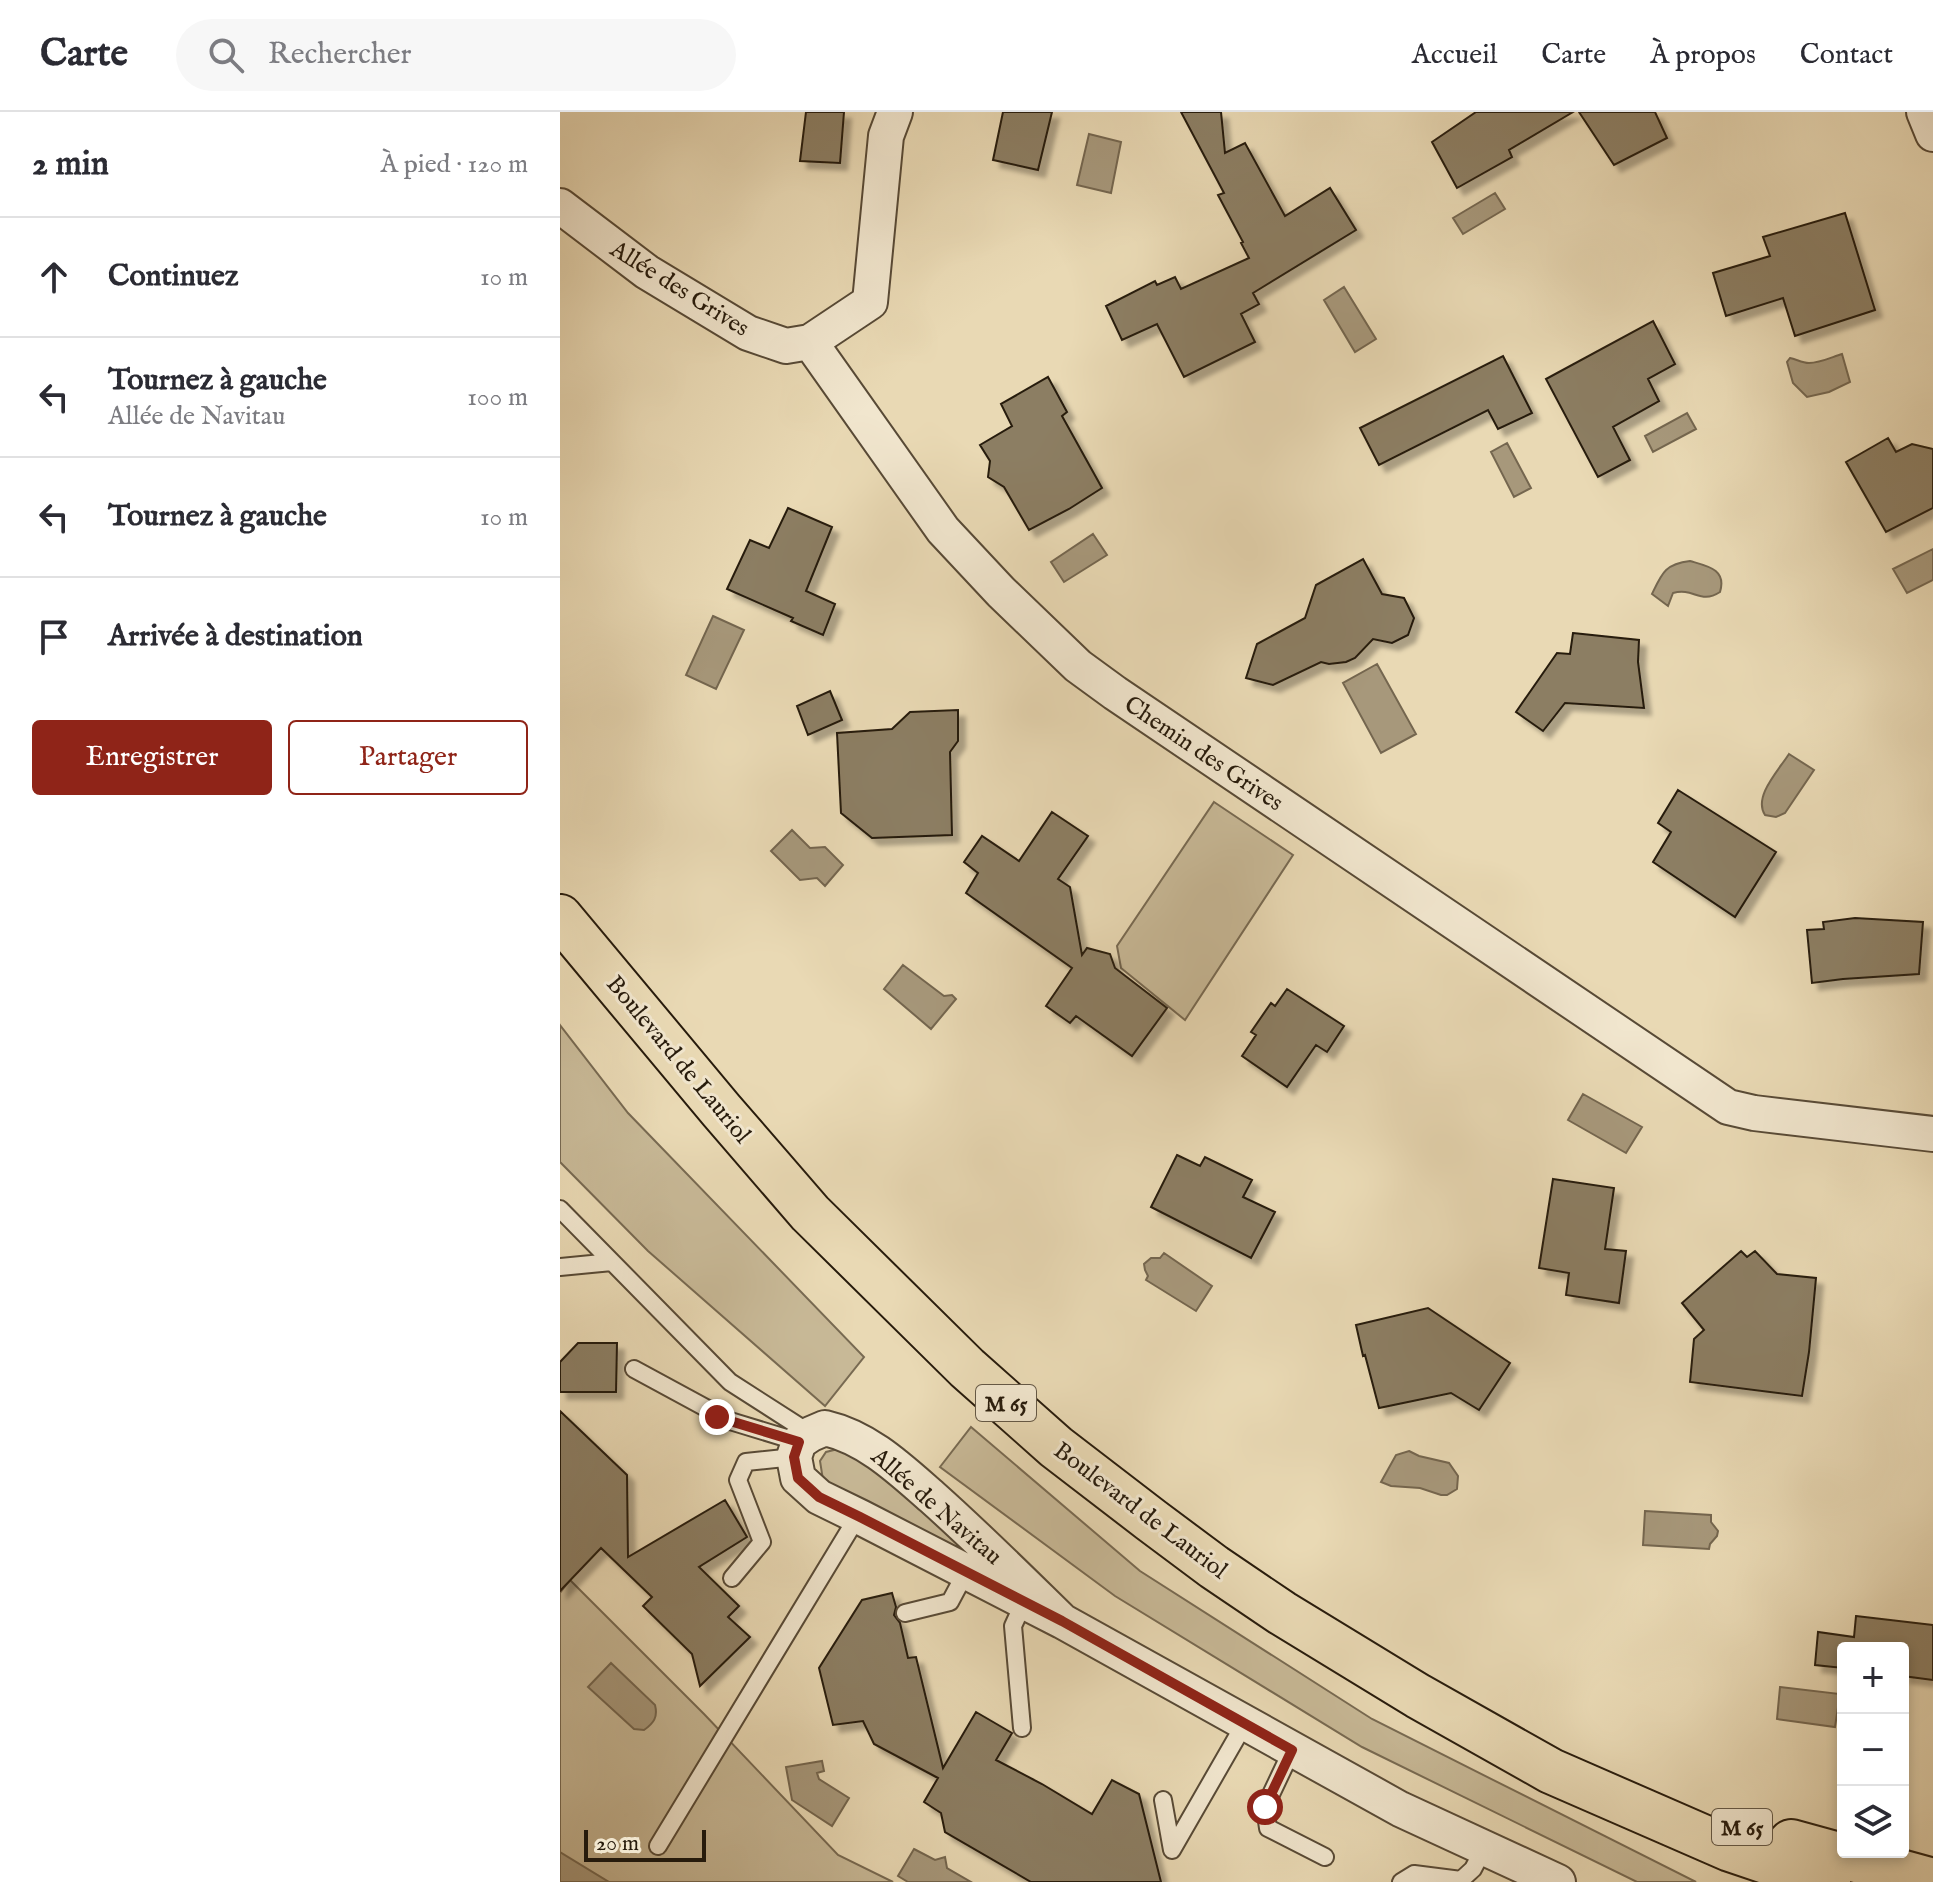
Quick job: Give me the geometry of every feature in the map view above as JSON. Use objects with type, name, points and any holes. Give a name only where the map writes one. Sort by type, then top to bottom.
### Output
[{"type":"main road","name":"Boulevard de Lauriol","points":[[560,917],[810,1213],[967,1368],[1056,1447],[1214,1567],[1282,1613],[1418,1696],[1551,1771],[1730,1849],[1828,1882]]},
{"type":"main road","name":"M 65","points":[[1551,1771],[1827,1853],[1933,1881]]},
{"type":"street","points":[[810,342],[870,302],[886,136],[895,112]]},
{"type":"street","points":[[1924,112],[1933,134]]},
{"type":"street","name":"Allée des Grives","points":[[560,206],[647,272],[748,333],[786,346],[810,342]]},
{"type":"street","name":"Chemin des Grives","points":[[810,342],[943,530],[1001,592],[1078,666],[1115,693],[1728,1107],[1754,1113],[1933,1134]]},
{"type":"street","name":"Allée de Navitau","points":[[1062,1621],[979,1538],[895,1465],[862,1441],[825,1428],[801,1444],[798,1478],[819,1497],[1062,1621],[1400,1809],[1558,1882]]},
{"type":"lane","points":[[560,1209],[730,1382],[801,1444]]},
{"type":"lane","points":[[560,1267],[612,1262]]},
{"type":"lane","points":[[634,1369],[717,1417],[801,1444]]},
{"type":"lane","points":[[732,1578],[762,1542],[738,1480],[746,1462],[801,1444]]},
{"type":"lane","points":[[658,1846],[858,1516]]},
{"type":"lane","points":[[905,1613],[950,1602],[966,1572]]},
{"type":"lane","points":[[1022,1728],[1013,1626],[1024,1602]]},
{"type":"lane","points":[[1163,1800],[1172,1850],[1245,1723]]},
{"type":"lane","points":[[1292,1750],[1265,1807],[1268,1828],[1325,1857]]},
{"type":"lane","points":[[1401,1882],[1414,1874],[1461,1881],[1473,1869],[1484,1848]]},
{"type":"shaded area","points":[[1089,134],[1121,142],[1111,193],[1077,185]]},
{"type":"shaded area","points":[[1495,193],[1505,209],[1463,234],[1453,218]]},
{"type":"shaded area","points":[[1344,287],[1376,339],[1355,352],[1324,300]]},
{"type":"shaded area","points":[[1842,354],[1850,382],[1829,392],[1807,397],[1793,383],[1787,362],[1790,358],[1813,363]]},
{"type":"shaded area","points":[[1687,413],[1696,429],[1653,452],[1645,436]]},
{"type":"shaded area","points":[[1507,443],[1531,488],[1514,497],[1491,452]]},
{"type":"shaded area","points":[[1093,534],[1107,555],[1064,582],[1051,562]]},
{"type":"shaded area","points":[[1933,549],[1933,580],[1907,593],[1893,569]]},
{"type":"shaded area","points":[[1690,561],[1718,573],[1721,578],[1720,592],[1707,597],[1686,592],[1673,593],[1668,606],[1652,594],[1665,571],[1675,564]]},
{"type":"shaded area","points":[[713,616],[744,630],[716,689],[686,675]]},
{"type":"shaded area","points":[[1377,664],[1416,734],[1381,753],[1343,683]]},
{"type":"shaded area","points":[[1789,754],[1814,770],[1785,813],[1776,817],[1765,815],[1762,808],[1764,792]]},
{"type":"shaded area","points":[[1214,802],[1293,855],[1185,1020],[1121,968],[1117,946]]},
{"type":"shaded area","points":[[792,830],[810,848],[825,847],[843,865],[825,886],[817,878],[800,880],[771,851]]},
{"type":"shaded area","points":[[903,965],[944,996],[952,995],[956,999],[931,1029],[884,989]]},
{"type":"shaded area","points":[[560,1025],[628,1113],[864,1357],[825,1406],[648,1251],[560,1162]]},
{"type":"shaded area","points":[[1583,1094],[1642,1127],[1626,1153],[1568,1120]]},
{"type":"shaded area","points":[[1164,1253],[1212,1286],[1196,1311],[1146,1280],[1148,1276],[1144,1264],[1151,1258],[1160,1258]]},
{"type":"shaded area","points":[[971,1427],[1140,1571],[1372,1719],[1696,1882],[1637,1882],[1362,1747],[1115,1596],[940,1467]]},
{"type":"shaded area","points":[[838,1449],[849,1452],[956,1529],[964,1547],[958,1552],[827,1485],[823,1480],[820,1461],[826,1452]]},
{"type":"shaded area","points":[[1409,1451],[1449,1463],[1458,1476],[1457,1489],[1441,1495],[1381,1482],[1396,1455]]},
{"type":"shaded area","points":[[1645,1511],[1711,1515],[1717,1536],[1709,1549],[1643,1545]]},
{"type":"shaded area","points":[[570,1580],[704,1714],[838,1855],[893,1882],[560,1882],[560,1593]]},
{"type":"shaded area","points":[[611,1663],[655,1705],[654,1719],[644,1730],[634,1729],[588,1687]]},
{"type":"shaded area","points":[[1780,1687],[1837,1694],[1835,1727],[1777,1719]]},
{"type":"shaded area","points":[[822,1761],[824,1771],[817,1773],[819,1779],[849,1798],[832,1826],[792,1800],[786,1767]]},
{"type":"shaded area","points":[[914,1849],[935,1860],[945,1857],[947,1868],[971,1882],[908,1882],[898,1876]]},
{"type":"shaded area","points":[[560,1852],[609,1882],[560,1882]]},
{"type":"building","points":[[806,112],[844,112],[840,163],[800,161]]},
{"type":"building","points":[[1003,112],[1052,112],[1038,170],[993,160]]},
{"type":"building","points":[[1181,112],[1221,112],[1225,153],[1245,143],[1285,216],[1330,188],[1356,230],[1253,293],[1259,304],[1241,314],[1255,342],[1184,377],[1157,324],[1122,340],[1106,306],[1155,281],[1157,285],[1175,277],[1181,289],[1249,258],[1218,195],[1224,193]]},
{"type":"building","points":[[1476,112],[1573,112],[1509,150],[1512,157],[1457,188],[1432,142]]},
{"type":"building","points":[[1579,112],[1655,112],[1667,138],[1614,165]]},
{"type":"building","points":[[1845,213],[1875,310],[1795,336],[1783,298],[1726,316],[1713,273],[1770,256],[1763,237]]},
{"type":"building","points":[[1653,321],[1675,364],[1648,379],[1659,401],[1613,427],[1630,460],[1598,477],[1546,379]]},
{"type":"building","points":[[1503,356],[1532,413],[1498,429],[1488,410],[1379,465],[1360,428]]},
{"type":"building","points":[[1048,377],[1067,412],[1062,416],[1102,488],[1029,530],[1004,487],[988,477],[990,461],[980,445],[1012,426],[1001,404]]},
{"type":"building","points":[[1888,438],[1896,452],[1912,444],[1933,449],[1933,508],[1886,532],[1846,462]]},
{"type":"building","points":[[788,508],[832,527],[806,591],[835,604],[823,635],[727,589],[750,540],[769,548]]},
{"type":"building","points":[[1363,559],[1382,594],[1404,598],[1414,618],[1408,635],[1392,643],[1373,639],[1355,658],[1329,664],[1321,662],[1273,685],[1246,678],[1257,644],[1305,618],[1316,585]]},
{"type":"building","points":[[1573,633],[1639,640],[1638,662],[1644,708],[1565,703],[1543,731],[1516,712],[1557,653],[1570,654]]},
{"type":"building","points":[[830,691],[842,720],[808,735],[797,706]]},
{"type":"building","points":[[958,710],[958,741],[950,752],[952,835],[872,838],[841,813],[837,733],[892,729],[910,712]]},
{"type":"building","points":[[1678,790],[1776,852],[1735,917],[1653,862],[1671,832],[1658,823]]},
{"type":"building","points":[[1052,812],[1088,836],[1058,879],[1070,887],[1082,955],[1087,948],[1110,954],[1115,968],[1167,1008],[1132,1056],[1076,1016],[1070,1023],[1046,1006],[1072,968],[966,893],[978,873],[964,862],[982,836],[1019,861]]},
{"type":"building","points":[[1855,918],[1923,922],[1919,974],[1812,983],[1807,930],[1824,929],[1823,922]]},
{"type":"building","points":[[1287,989],[1344,1026],[1327,1052],[1316,1045],[1287,1087],[1242,1056],[1256,1035],[1251,1032],[1271,1003],[1275,1006]]},
{"type":"building","points":[[1177,1155],[1200,1166],[1205,1157],[1252,1180],[1243,1197],[1275,1212],[1251,1258],[1151,1207]]},
{"type":"building","points":[[1553,1179],[1614,1188],[1605,1249],[1626,1251],[1619,1303],[1566,1295],[1569,1273],[1539,1268]]},
{"type":"building","points":[[1741,1251],[1747,1257],[1755,1251],[1777,1274],[1816,1278],[1802,1396],[1690,1382],[1694,1339],[1704,1330],[1682,1303]]},
{"type":"building","points":[[1428,1308],[1510,1363],[1479,1410],[1451,1393],[1379,1408],[1356,1325]]},
{"type":"building","points":[[578,1343],[617,1343],[616,1392],[560,1392],[560,1362]]},
{"type":"building","points":[[560,1411],[627,1475],[628,1557],[725,1500],[747,1537],[699,1567],[739,1606],[728,1617],[750,1637],[700,1686],[692,1654],[643,1606],[652,1597],[601,1548],[560,1591]]},
{"type":"building","points":[[892,1593],[896,1607],[894,1615],[900,1623],[908,1658],[916,1657],[943,1768],[976,1712],[1012,1733],[996,1760],[1092,1814],[1112,1780],[1139,1794],[1161,1882],[1031,1882],[945,1832],[941,1813],[924,1802],[938,1778],[874,1744],[863,1721],[833,1725],[819,1668],[862,1600]]},
{"type":"building","points":[[1856,1616],[1933,1625],[1933,1680],[1909,1677],[1909,1642],[1837,1642],[1837,1667],[1815,1665],[1818,1632],[1854,1637]]},
{"type":"route","points":[[717,1417],[799,1442],[794,1457],[798,1478],[819,1497],[1062,1621],[1292,1750],[1265,1807]]}]
